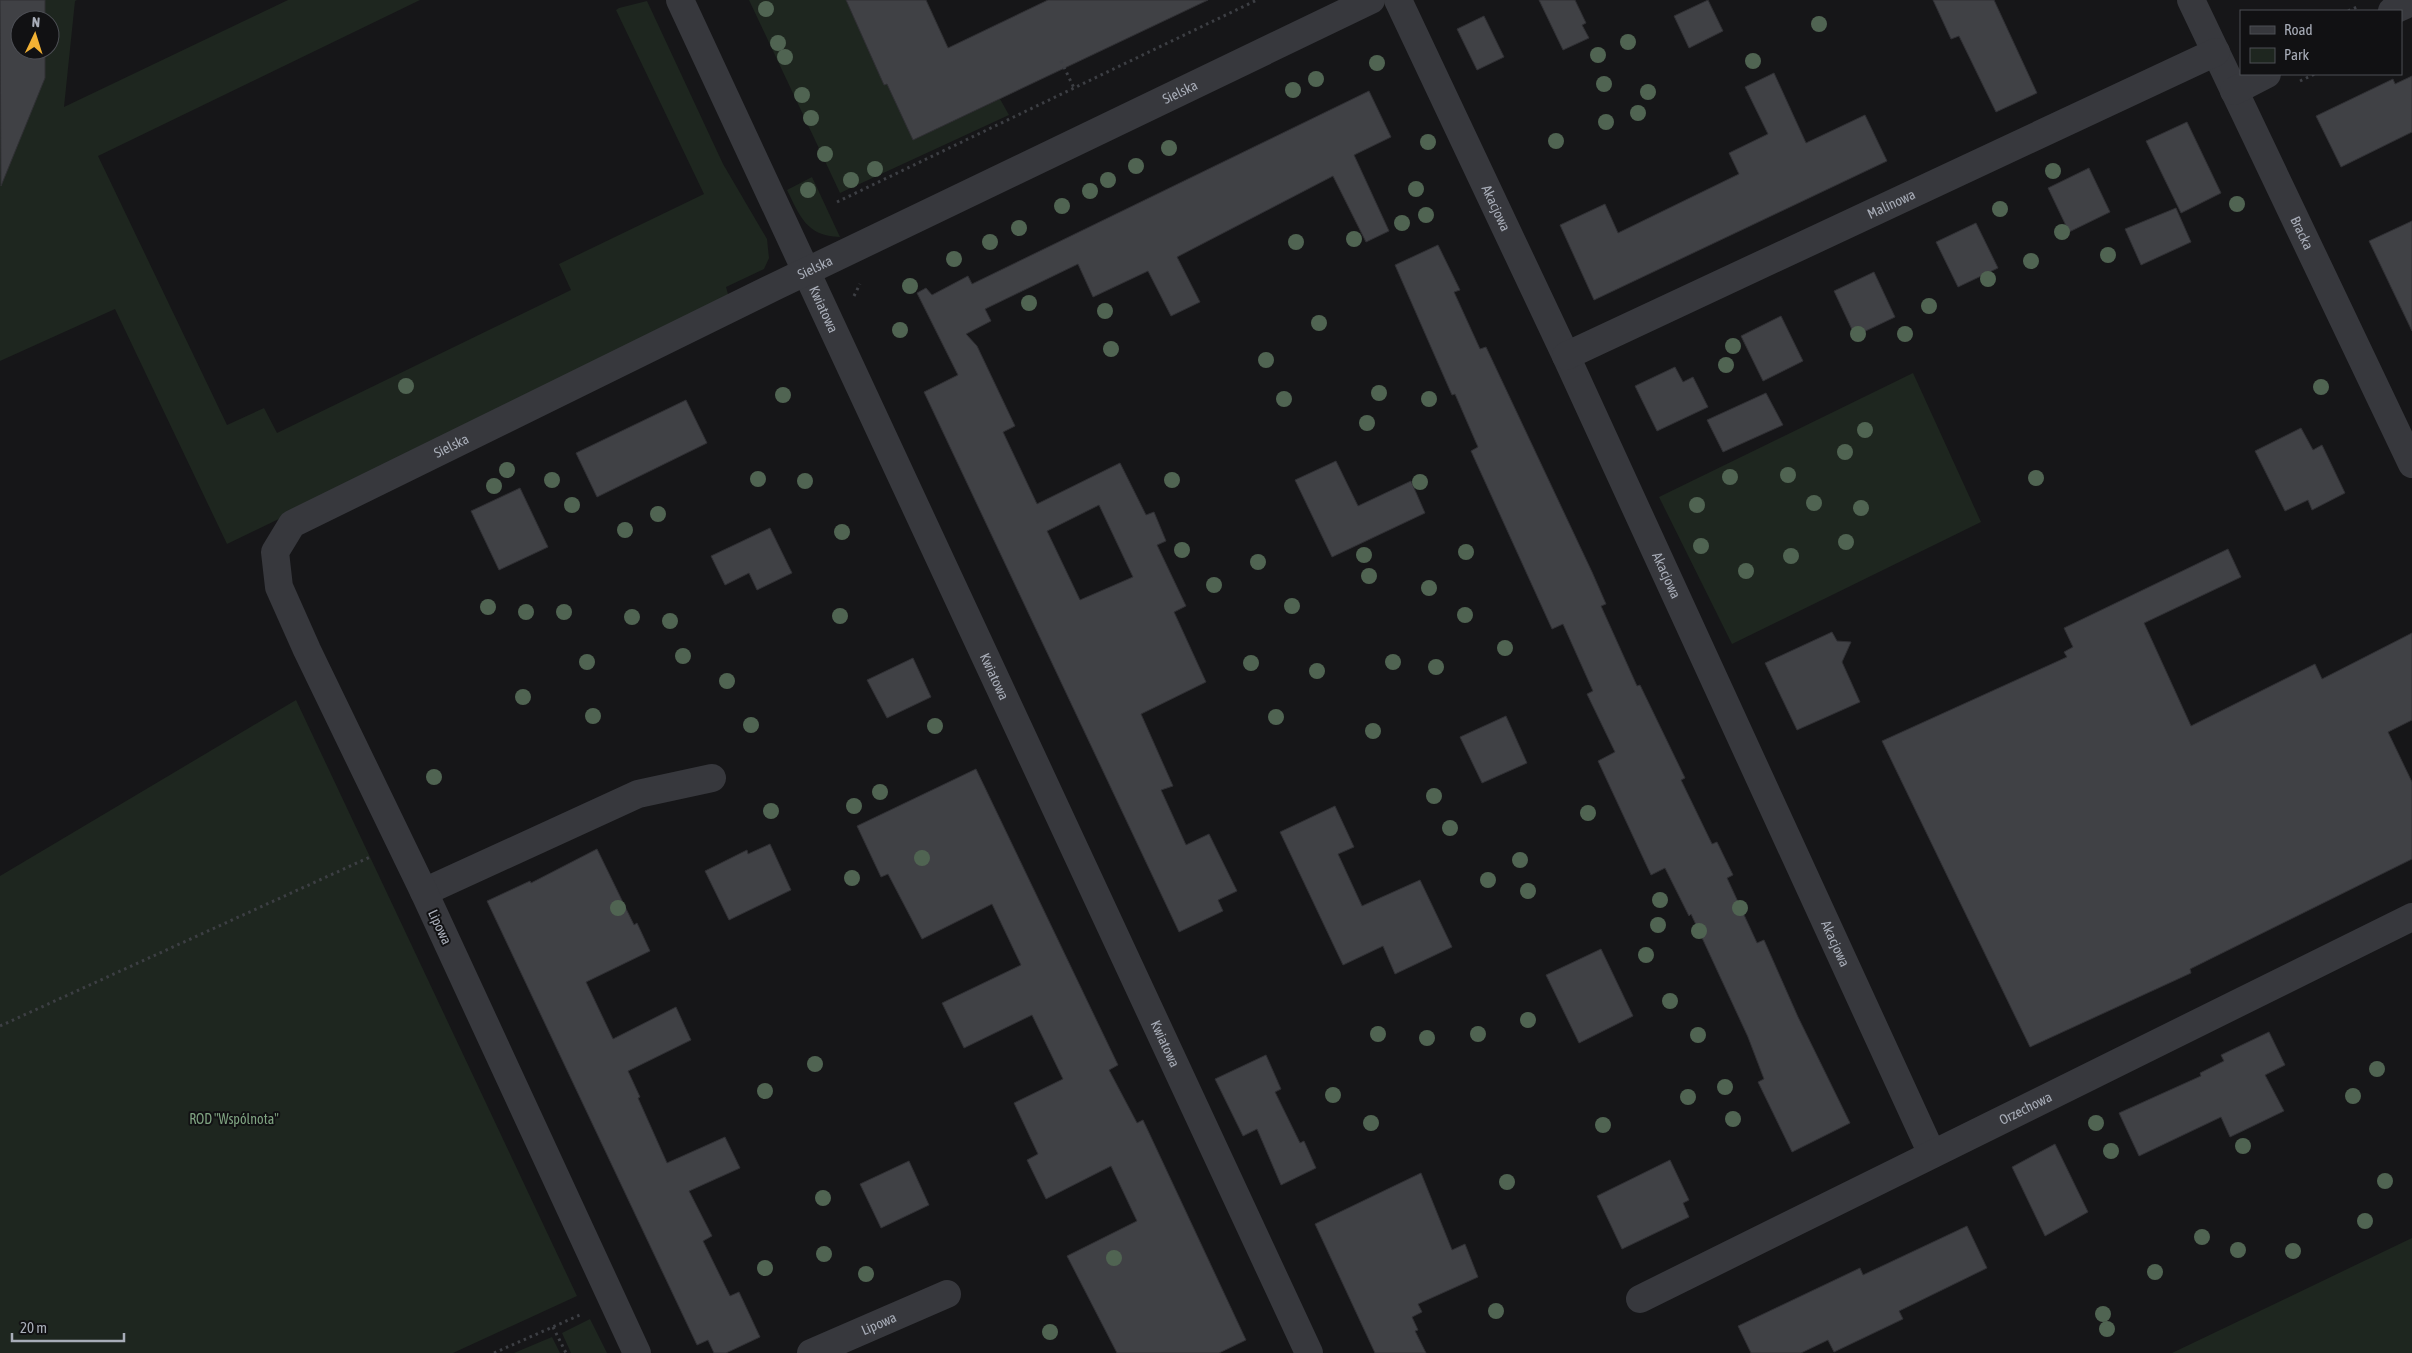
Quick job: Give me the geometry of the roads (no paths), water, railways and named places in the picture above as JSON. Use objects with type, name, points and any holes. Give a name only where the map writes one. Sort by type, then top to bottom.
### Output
[{"type":"street","name":"Kwiatowa","points":[[680,0],[1309,1353]]},
{"type":"street","name":"Sielska","points":[[275,552],[292,524],[1371,0]]},
{"type":"street","name":"Akacjowa","points":[[1398,0],[1566,356],[1932,1154]]},
{"type":"street","name":"Bracka","points":[[2191,0],[2409,452]]},
{"type":"street","points":[[2394,10],[2412,2]]},
{"type":"street","name":"Malinowa","points":[[1566,356],[2216,52]]},
{"type":"street","points":[[2234,90],[2265,75]]},
{"type":"street","name":"Lipowa","points":[[275,552],[279,587],[424,892],[637,1353]]},
{"type":"street","points":[[424,892],[638,794],[712,778]]},
{"type":"street","name":"Orzechowa","points":[[1640,1299],[2412,916]]},
{"type":"street","name":"Lipowa","points":[[811,1353],[947,1294]]},
{"type":"park label","name":"ROD \"Wspólnota\"","points":[[234,1119]]}]
